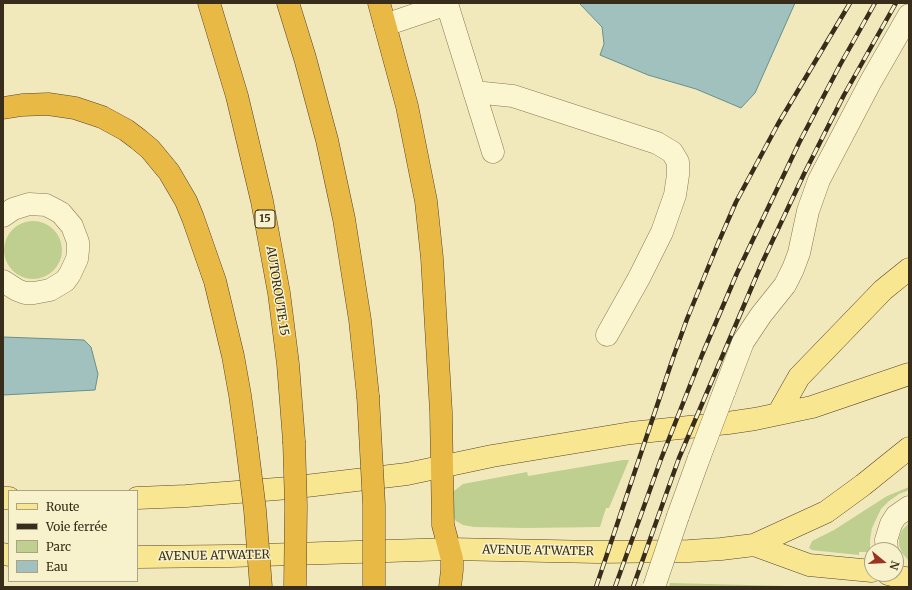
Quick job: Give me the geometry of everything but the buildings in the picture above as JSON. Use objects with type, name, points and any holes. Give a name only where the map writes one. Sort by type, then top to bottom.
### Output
[{"type":"highway","name":"AUTOROUTE 15","points":[[209,3],[237,96],[262,201],[279,293],[288,364],[294,441],[296,506],[295,587]]},
{"type":"highway","points":[[288,3],[305,58],[325,134],[344,219],[360,320],[368,396],[374,505],[374,587]]},
{"type":"highway","points":[[379,3],[407,106],[426,201],[432,258],[441,412],[443,525],[450,549],[452,570],[450,587]]},
{"type":"highway","points":[[3,108],[22,104],[48,104],[75,108],[102,117],[126,130],[150,149],[169,172],[186,201],[215,281],[240,395],[255,510],[260,587]]},
{"type":"main road","points":[[778,414],[799,377],[883,290],[909,269]]},
{"type":"main road","points":[[138,498],[194,496],[289,488],[407,474],[492,456],[631,433],[728,423],[831,402],[909,374]]},
{"type":"main road","name":"AVENUE ATWATER","points":[[138,557],[239,556],[450,549],[597,552],[721,550],[754,545],[826,512],[863,486],[909,448]]},
{"type":"main road","points":[[754,545],[809,565],[864,570]]},
{"type":"street","points":[[385,25],[447,4],[493,152]]},
{"type":"street","points":[[654,587],[699,458],[743,342],[761,315],[785,285],[793,269],[808,210],[819,180],[871,80],[909,15]]},
{"type":"street","points":[[474,92],[512,96],[657,143],[672,152],[678,162],[675,195],[662,232],[639,278],[607,335]]},
{"type":"street","points":[[3,216],[13,209],[29,204],[46,205],[64,216],[72,226],[78,242],[78,250],[77,259],[70,274],[65,281],[50,290],[34,294],[25,293],[3,281]]},
{"type":"street","points":[[886,542],[890,524],[896,516],[909,507]]},
{"type":"green space","points":[[27,221],[39,221],[54,229],[62,244],[62,256],[54,271],[39,279],[27,279],[12,271],[4,256],[4,244],[12,229]]},
{"type":"green space","points":[[629,460],[609,508],[606,508],[600,527],[474,527],[463,525],[454,518],[454,491],[463,484],[527,472],[528,476]]},
{"type":"green space","points":[[909,487],[909,490],[899,494],[881,509],[872,528],[870,542],[864,542],[864,552],[859,552],[859,555],[812,550],[809,548],[812,541],[834,530],[887,496]]},
{"type":"green space","points":[[909,523],[909,561],[904,555],[904,542],[899,542],[902,530]]},
{"type":"green space","points":[[670,583],[824,587],[669,587]]},
{"type":"water","points":[[579,3],[795,3],[755,93],[741,108],[696,89],[648,75],[600,55],[604,44],[602,27]]},
{"type":"water","points":[[3,337],[84,340],[91,347],[98,374],[95,390],[3,395]]},
{"type":"railway","points":[[596,587],[674,355],[719,241],[736,202],[778,124],[850,3]]},
{"type":"railway","points":[[615,587],[661,459],[702,355],[737,273],[799,143],[875,3]]},
{"type":"railway","points":[[633,587],[679,458],[762,263],[804,174],[844,95],[896,3]]}]
